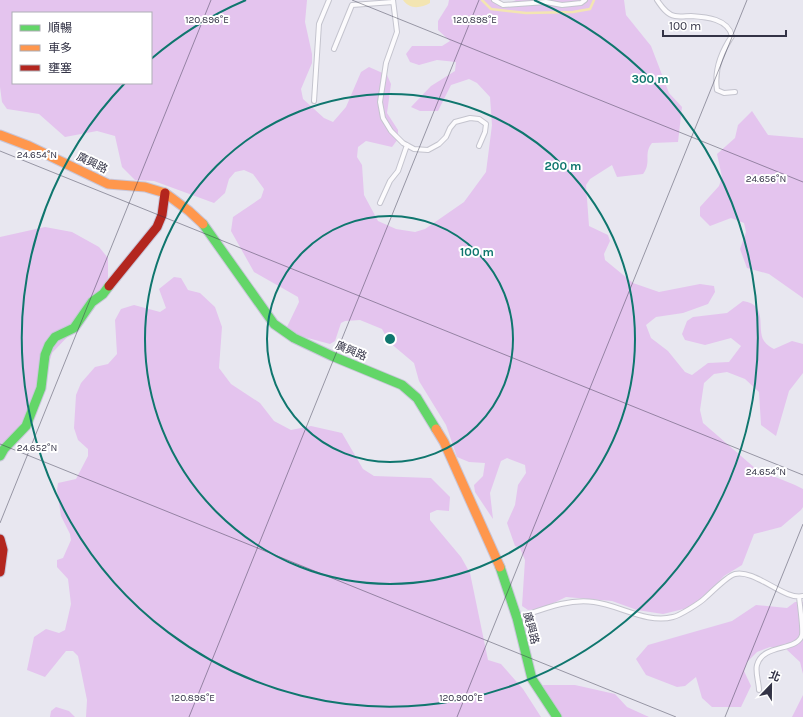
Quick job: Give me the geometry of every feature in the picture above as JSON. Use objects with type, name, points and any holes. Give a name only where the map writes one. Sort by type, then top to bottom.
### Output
[{"type":"street","name":"廣興路","points":[[0,135],[29,146],[108,184],[145,187],[165,193],[202,222],[274,324],[294,338],[332,356],[402,385],[417,398],[444,442],[503,574],[517,618],[532,678],[557,717]]},
{"type":"street","points":[[0,456],[4,449],[26,426],[41,388],[45,355],[49,345],[55,337],[74,328],[92,302],[103,294],[157,227],[164,212],[165,193]]},
{"type":"street","points":[[0,539],[3,550],[0,572]]},
{"type":"lane","points":[[314,100],[318,24],[329,0]]},
{"type":"lane","points":[[494,0],[503,5],[546,2],[562,5],[581,3],[586,0]]},
{"type":"lane","points":[[657,0],[665,10],[674,16],[712,19],[721,22],[731,30],[732,36],[720,57],[716,83],[717,90],[724,93],[735,92]]},
{"type":"lane","points":[[334,49],[352,5],[393,1],[397,32],[386,63],[380,102],[383,118],[391,131],[414,150],[428,150],[439,144],[446,137],[450,128],[456,122],[470,118],[479,119],[486,124],[486,132],[479,146]]},
{"type":"lane","points":[[380,203],[390,181],[398,171],[407,145]]},
{"type":"lane","points":[[517,618],[557,605],[578,601],[595,602],[639,615],[659,619],[674,617],[703,600],[724,581],[735,574],[748,575],[801,597],[802,635],[798,642],[789,646],[774,648],[763,656],[757,665],[760,690]]},
{"type":"shaded area","points":[[0,0],[307,0],[305,22],[312,54],[312,63],[301,89],[303,99],[324,118],[333,122],[346,107],[361,72],[369,67],[387,75],[391,84],[387,113],[398,130],[398,139],[392,147],[366,141],[358,147],[357,157],[362,165],[364,195],[378,221],[396,229],[415,232],[425,229],[464,202],[486,172],[492,125],[490,97],[477,83],[469,79],[451,85],[438,111],[420,111],[411,107],[431,86],[455,71],[456,62],[437,60],[419,65],[410,62],[406,54],[412,46],[442,46],[450,41],[438,30],[438,21],[448,5],[449,0],[493,0],[506,5],[516,0],[624,0],[626,15],[651,46],[669,93],[682,107],[678,142],[652,143],[648,151],[646,170],[643,174],[617,177],[612,165],[590,179],[586,185],[589,226],[608,235],[610,241],[604,254],[605,260],[633,283],[659,292],[700,284],[714,286],[715,292],[708,304],[683,313],[656,317],[646,325],[651,338],[668,351],[685,372],[692,375],[708,363],[729,362],[741,346],[731,338],[705,345],[685,340],[682,334],[687,321],[693,317],[727,313],[743,301],[751,303],[759,312],[762,336],[766,344],[770,347],[774,349],[792,341],[803,344],[803,373],[789,391],[776,436],[761,425],[759,392],[745,379],[727,372],[714,374],[704,383],[700,410],[703,423],[756,469],[803,489],[803,507],[781,527],[754,534],[742,565],[724,576],[696,606],[663,614],[637,610],[612,601],[566,597],[541,609],[528,610],[522,606],[525,560],[520,548],[515,546],[507,523],[515,505],[518,485],[526,473],[525,465],[507,458],[501,461],[490,493],[493,519],[475,492],[474,485],[483,476],[485,463],[469,462],[457,457],[446,425],[419,381],[414,363],[389,342],[382,329],[360,320],[345,321],[341,323],[335,341],[330,344],[289,333],[286,329],[299,302],[298,297],[254,272],[231,231],[233,217],[261,198],[264,189],[253,174],[244,170],[235,172],[229,179],[225,193],[214,203],[154,181],[135,180],[122,167],[115,136],[97,131],[65,137],[39,114],[7,109],[2,102],[0,87]]},
{"type":"shaded area","points":[[403,0],[430,0],[430,3],[423,6],[412,7]]},
{"type":"shaded area","points":[[752,111],[768,135],[803,138],[803,298],[769,274],[747,268],[740,249],[746,232],[744,223],[731,218],[710,226],[700,216],[700,207],[719,186],[722,177],[717,154],[735,138],[738,125]]},
{"type":"shaded area","points":[[45,227],[72,232],[99,247],[108,258],[108,278],[94,309],[52,353],[33,415],[0,454],[0,237]]},
{"type":"shaded area","points":[[174,277],[181,278],[188,290],[200,293],[215,307],[222,327],[219,368],[231,384],[260,403],[274,421],[291,430],[311,426],[342,433],[363,469],[374,476],[431,478],[450,497],[449,511],[437,510],[430,513],[430,520],[461,557],[470,573],[488,660],[501,664],[523,689],[541,717],[86,717],[87,700],[78,656],[73,651],[66,651],[45,677],[27,670],[34,637],[46,629],[59,633],[65,630],[71,604],[68,579],[57,567],[57,560],[63,558],[71,540],[70,534],[61,516],[57,490],[58,483],[76,479],[88,456],[88,449],[78,440],[74,428],[76,395],[81,383],[95,367],[108,364],[117,354],[115,320],[121,309],[134,305],[160,312],[166,308],[159,289]]},
{"type":"shaded area","points":[[795,602],[803,602],[803,674],[800,662],[786,649],[770,647],[757,652],[747,662],[744,671],[751,686],[741,707],[712,707],[702,698],[696,677],[685,686],[677,687],[646,675],[636,659],[648,645],[732,621],[756,605],[787,608]]},
{"type":"shaded area","points":[[543,685],[575,685],[615,694],[627,707],[649,717],[561,717],[546,698]]},
{"type":"shaded area","points":[[803,695],[803,717],[792,717]]},
{"type":"shaded area","points":[[56,707],[69,711],[75,717],[50,717],[51,711]]},
{"type":"waterway","points":[[482,0],[491,9],[526,13],[573,12],[590,9],[594,0]]},
{"type":"traffic: fast","points":[[203,224],[274,324],[294,338],[332,356],[402,385],[417,398],[436,429]]},
{"type":"traffic: fast","points":[[0,456],[4,449],[26,426],[41,388],[45,355],[49,345],[55,337],[74,328],[92,302],[103,294],[109,286]]},
{"type":"traffic: fast","points":[[500,567],[517,618],[532,679],[557,717]]},
{"type":"traffic: slow","points":[[0,135],[29,146],[108,184],[145,187],[165,193],[189,211],[203,224]]},
{"type":"traffic: slow","points":[[436,429],[444,442],[500,567]]},
{"type":"traffic: jam","points":[[109,286],[157,227],[162,215],[165,193]]},
{"type":"traffic: jam","points":[[0,539],[3,550],[0,572]]}]
